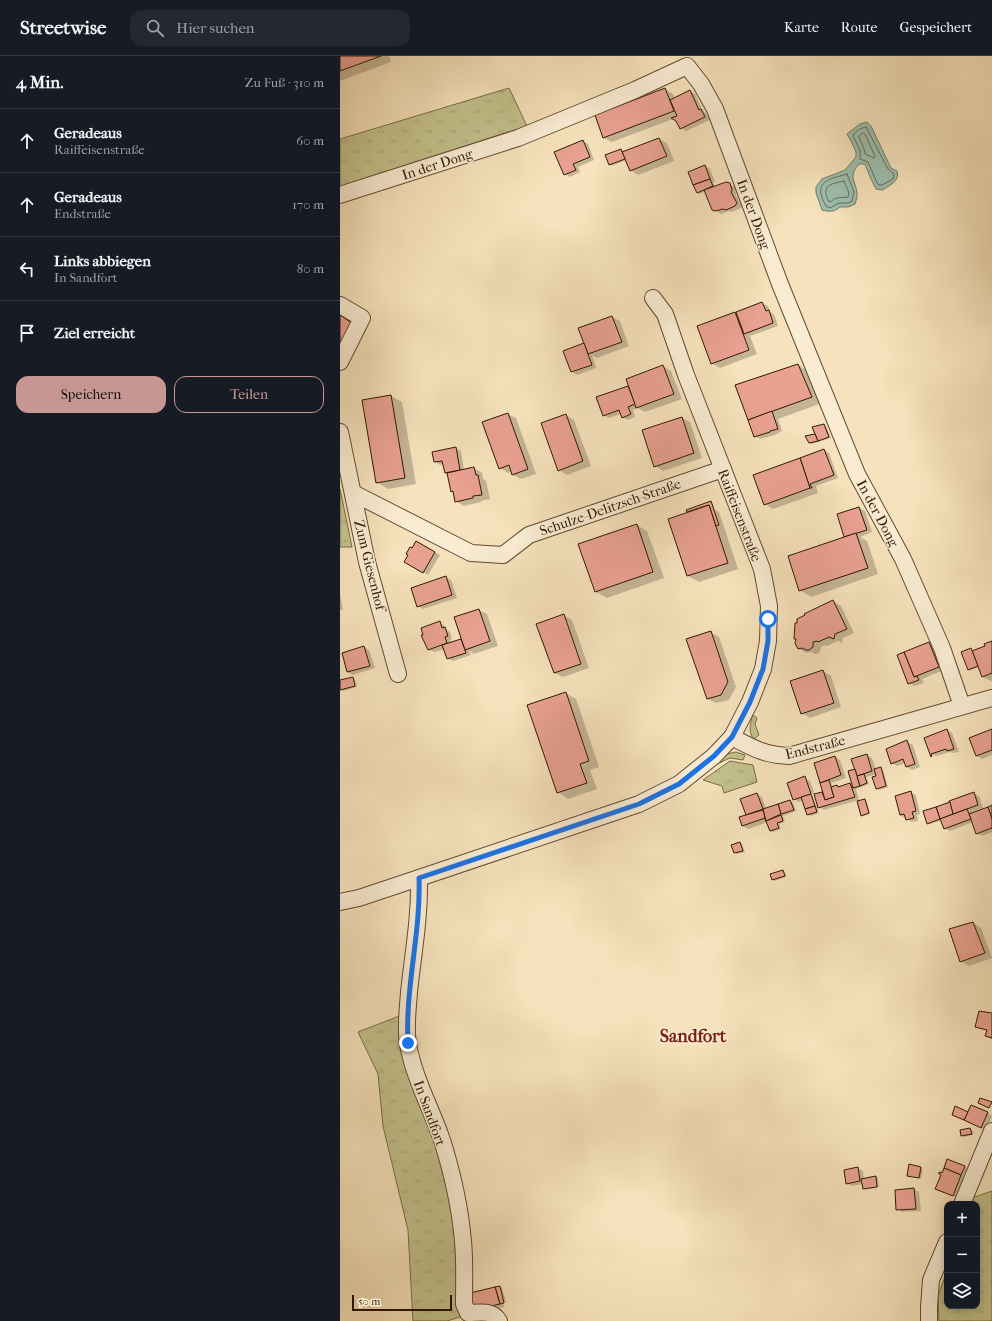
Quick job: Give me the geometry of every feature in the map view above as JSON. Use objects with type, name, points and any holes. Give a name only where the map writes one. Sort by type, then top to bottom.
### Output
[{"type":"street","name":"In der Dong","points":[[340,195],[518,138],[635,90],[687,66],[701,84],[715,109],[780,284],[858,474],[903,559],[942,648],[962,706]]},
{"type":"street","name":"Raiffeisenstraße","points":[[652,298],[665,314],[686,375],[762,569],[769,606],[768,641],[763,669],[750,702],[732,737]]},
{"type":"street","points":[[340,304],[362,318],[340,362]]},
{"type":"street","name":"Zum Giesenhof","points":[[340,432],[367,562],[398,674]]},
{"type":"street","name":"Schulze-Delitzsch-Straße","points":[[353,493],[471,553],[503,555],[529,535],[723,469]]},
{"type":"street","name":"Endstraße","points":[[732,737],[759,751],[775,756],[789,756],[992,698]]},
{"type":"street","points":[[340,902],[359,898],[639,804],[679,784],[714,756],[732,737]]},
{"type":"street","name":"In Sandfort","points":[[419,878],[420,895],[418,919],[411,972],[407,1020],[408,1043],[413,1065],[442,1140],[459,1212],[463,1242],[464,1304],[468,1313],[489,1312],[499,1321]]},
{"type":"street","points":[[963,1201],[992,1131]]},
{"type":"street","points":[[929,1321],[931,1280],[944,1249]]},
{"type":"green space","points":[[509,88],[527,126],[340,187],[340,139]]},
{"type":"green space","points":[[340,489],[352,547],[340,547]]},
{"type":"green space","points":[[753,715],[757,718],[755,724],[759,735],[754,739],[750,728]]},
{"type":"green space","points":[[736,752],[745,755],[743,760],[730,758],[716,764],[727,754]]},
{"type":"green space","points":[[730,761],[753,765],[757,782],[724,793],[722,786],[703,780]]},
{"type":"green space","points":[[402,1015],[430,1123],[453,1201],[463,1316],[447,1321],[413,1321],[408,1230],[383,1126],[378,1074],[358,1032]]},
{"type":"green space","points":[[992,1191],[992,1321],[939,1321],[938,1296],[944,1279],[944,1309],[980,1309],[980,1201],[971,1201],[972,1198]]},
{"type":"water","points":[[867,122],[871,126],[891,168],[897,171],[898,175],[896,180],[883,190],[876,189],[865,164],[859,164],[853,174],[857,192],[855,204],[848,207],[840,207],[832,211],[822,210],[816,193],[816,187],[822,179],[845,170],[856,157],[856,152],[847,134],[860,124]]},
{"type":"building","points":[[340,56],[381,56],[340,71]]},
{"type":"building","points":[[665,88],[674,111],[603,138],[595,115]]},
{"type":"building","points":[[690,90],[699,110],[701,109],[705,117],[680,129],[676,121],[671,118],[677,116],[670,100]]},
{"type":"building","points":[[659,138],[667,156],[630,171],[622,152]]},
{"type":"building","points":[[583,140],[590,157],[573,164],[576,170],[564,175],[554,152]]},
{"type":"building","points":[[621,149],[625,159],[609,165],[605,155]]},
{"type":"building","points":[[705,165],[710,179],[693,185],[688,172]]},
{"type":"building","points":[[710,179],[713,186],[697,193],[693,185]]},
{"type":"building","points":[[726,182],[730,183],[732,190],[731,192],[737,203],[735,206],[726,210],[712,210],[704,190]]},
{"type":"building","points":[[762,302],[766,311],[769,310],[773,323],[744,334],[736,312]]},
{"type":"building","points":[[735,312],[749,350],[711,364],[697,326]]},
{"type":"building","points":[[340,315],[353,324],[340,343]]},
{"type":"building","points":[[612,316],[622,342],[588,354],[578,328]]},
{"type":"building","points":[[584,343],[592,365],[571,372],[563,351]]},
{"type":"building","points":[[798,364],[812,397],[748,420],[735,385]]},
{"type":"building","points":[[663,365],[674,394],[636,408],[626,379]]},
{"type":"building","points":[[628,386],[635,404],[628,407],[631,414],[622,418],[619,410],[603,416],[596,397]]},
{"type":"building","points":[[391,395],[405,478],[376,483],[362,400]]},
{"type":"building","points":[[772,411],[778,429],[754,437],[748,420]]},
{"type":"building","points":[[508,413],[528,469],[512,475],[509,465],[499,469],[482,422]]},
{"type":"building","points":[[566,414],[583,461],[558,471],[541,423]]},
{"type":"building","points":[[682,417],[694,453],[654,467],[642,430]]},
{"type":"building","points":[[824,424],[829,437],[818,441],[812,427]]},
{"type":"building","points":[[815,434],[818,441],[809,443],[805,436]]},
{"type":"building","points":[[456,447],[460,470],[445,473],[442,461],[434,462],[432,452]]},
{"type":"building","points":[[824,449],[834,475],[810,484],[812,488],[810,488],[800,458]]},
{"type":"building","points":[[800,458],[810,488],[764,505],[753,475]]},
{"type":"building","points":[[474,467],[476,475],[478,475],[482,495],[473,496],[473,498],[455,502],[447,473]]},
{"type":"building","points":[[711,501],[719,525],[716,526],[709,505],[687,512],[686,510]]},
{"type":"building","points":[[709,505],[728,563],[687,576],[668,519]]},
{"type":"building","points":[[859,507],[867,530],[844,537],[837,514]]},
{"type":"building","points":[[637,524],[653,572],[595,592],[578,544]]},
{"type":"building","points":[[856,533],[868,568],[799,591],[788,556]]},
{"type":"building","points":[[416,541],[435,552],[423,573],[404,562],[410,547],[412,548]]},
{"type":"building","points":[[446,576],[452,595],[417,607],[411,588]]},
{"type":"building","points":[[833,600],[847,629],[835,634],[834,639],[829,637],[818,642],[813,642],[813,647],[809,650],[802,648],[798,649],[795,643],[796,639],[794,639],[795,623],[797,623],[797,619]]},
{"type":"building","points":[[479,609],[490,641],[465,650],[454,617]]},
{"type":"building","points":[[564,614],[581,664],[554,673],[536,624]]},
{"type":"building","points":[[440,621],[442,628],[445,627],[448,636],[445,637],[447,643],[428,650],[421,635],[423,635],[421,628]]},
{"type":"building","points":[[711,631],[728,682],[721,695],[707,699],[686,639]]},
{"type":"building","points":[[461,639],[466,653],[447,659],[442,645]]},
{"type":"building","points":[[992,641],[992,673],[982,677],[972,651],[985,646],[984,644]]},
{"type":"building","points":[[929,642],[939,667],[914,677],[904,652]]},
{"type":"building","points":[[364,646],[370,666],[347,672],[342,653]]},
{"type":"building","points":[[971,648],[978,666],[968,670],[961,652]]},
{"type":"building","points":[[904,652],[914,677],[917,676],[919,680],[908,684],[897,655]]},
{"type":"building","points":[[823,670],[834,703],[801,714],[790,681]]},
{"type":"building","points":[[353,677],[355,686],[340,690],[340,680]]},
{"type":"building","points":[[566,692],[589,761],[580,764],[587,783],[557,793],[527,705]]},
{"type":"building","points":[[947,729],[954,749],[947,751],[946,749],[931,754],[931,757],[924,738]]},
{"type":"building","points":[[992,729],[992,750],[976,756],[969,738]]},
{"type":"building","points":[[907,740],[915,764],[906,767],[903,759],[891,764],[886,749]]},
{"type":"building","points":[[867,754],[872,771],[857,776],[851,759]]},
{"type":"building","points":[[835,756],[841,775],[820,783],[814,763]]},
{"type":"building","points":[[881,767],[886,786],[876,789],[872,777],[876,776],[874,769]]},
{"type":"building","points":[[855,769],[860,786],[853,788],[848,771]]},
{"type":"building","points":[[864,774],[867,783],[860,786],[857,776]]},
{"type":"building","points":[[805,776],[811,794],[793,800],[787,783]]},
{"type":"building","points":[[829,780],[834,797],[825,800],[820,783]]},
{"type":"building","points":[[850,783],[855,797],[818,808],[814,794],[822,792],[825,800],[834,797],[831,787],[837,785],[838,787]]},
{"type":"building","points":[[911,791],[916,811],[912,812],[914,818],[906,820],[904,814],[900,815],[895,796]]},
{"type":"building","points":[[974,792],[978,805],[953,814],[949,801]]},
{"type":"building","points":[[757,793],[763,809],[746,815],[740,799]]},
{"type":"building","points":[[811,794],[815,806],[805,809],[801,797]]},
{"type":"building","points":[[865,799],[869,813],[861,816],[857,801]]},
{"type":"building","points":[[790,800],[794,810],[781,814],[778,804]]},
{"type":"building","points":[[950,802],[953,814],[940,819],[936,807]]},
{"type":"building","points":[[778,804],[781,814],[766,821],[763,809]]},
{"type":"building","points":[[992,805],[992,819],[988,807]]},
{"type":"building","points":[[815,806],[817,812],[807,815],[805,809]]},
{"type":"building","points":[[936,807],[940,819],[927,824],[923,811]]},
{"type":"building","points":[[988,807],[992,819],[992,828],[976,834],[969,814]]},
{"type":"building","points":[[967,809],[971,819],[944,829],[940,819]]},
{"type":"building","points":[[763,810],[765,818],[742,826],[739,817]]},
{"type":"building","points":[[781,815],[783,821],[777,823],[779,828],[770,831],[765,819],[766,821]]},
{"type":"building","points":[[740,842],[743,851],[734,853],[731,845]]},
{"type":"building","points":[[783,870],[785,876],[772,880],[770,874]]},
{"type":"building","points":[[973,922],[985,953],[960,962],[949,929]]},
{"type":"building","points":[[979,1011],[992,1013],[992,1038],[985,1036],[987,1030],[975,1027]]},
{"type":"building","points":[[980,1098],[992,1102],[989,1108],[978,1103]]},
{"type":"building","points":[[971,1105],[988,1112],[981,1128],[964,1120]]},
{"type":"building","points":[[955,1106],[968,1112],[964,1120],[952,1115]]},
{"type":"building","points":[[970,1128],[972,1134],[961,1136],[960,1130]]},
{"type":"building","points":[[947,1159],[965,1166],[961,1175],[944,1168]]},
{"type":"building","points":[[909,1164],[921,1167],[919,1178],[907,1176]]},
{"type":"building","points":[[858,1167],[860,1181],[846,1184],[844,1170]]},
{"type":"building","points":[[944,1168],[961,1175],[953,1196],[935,1189],[941,1175],[939,1172],[942,1173]]},
{"type":"building","points":[[876,1176],[877,1187],[863,1189],[861,1179]]},
{"type":"building","points":[[914,1188],[916,1209],[896,1210],[895,1190]]},
{"type":"building","points":[[500,1286],[504,1303],[500,1304],[495,1287]]},
{"type":"building","points":[[495,1287],[500,1304],[474,1310],[470,1293]]},
{"type":"district","name":"Sandfort","points":[[693,1036]]},
{"type":"route","points":[[408,1043],[407,1020],[411,972],[418,919],[420,895],[419,878],[639,804],[679,784],[714,756],[732,737],[750,702],[763,669],[768,641],[768,619]]}]
